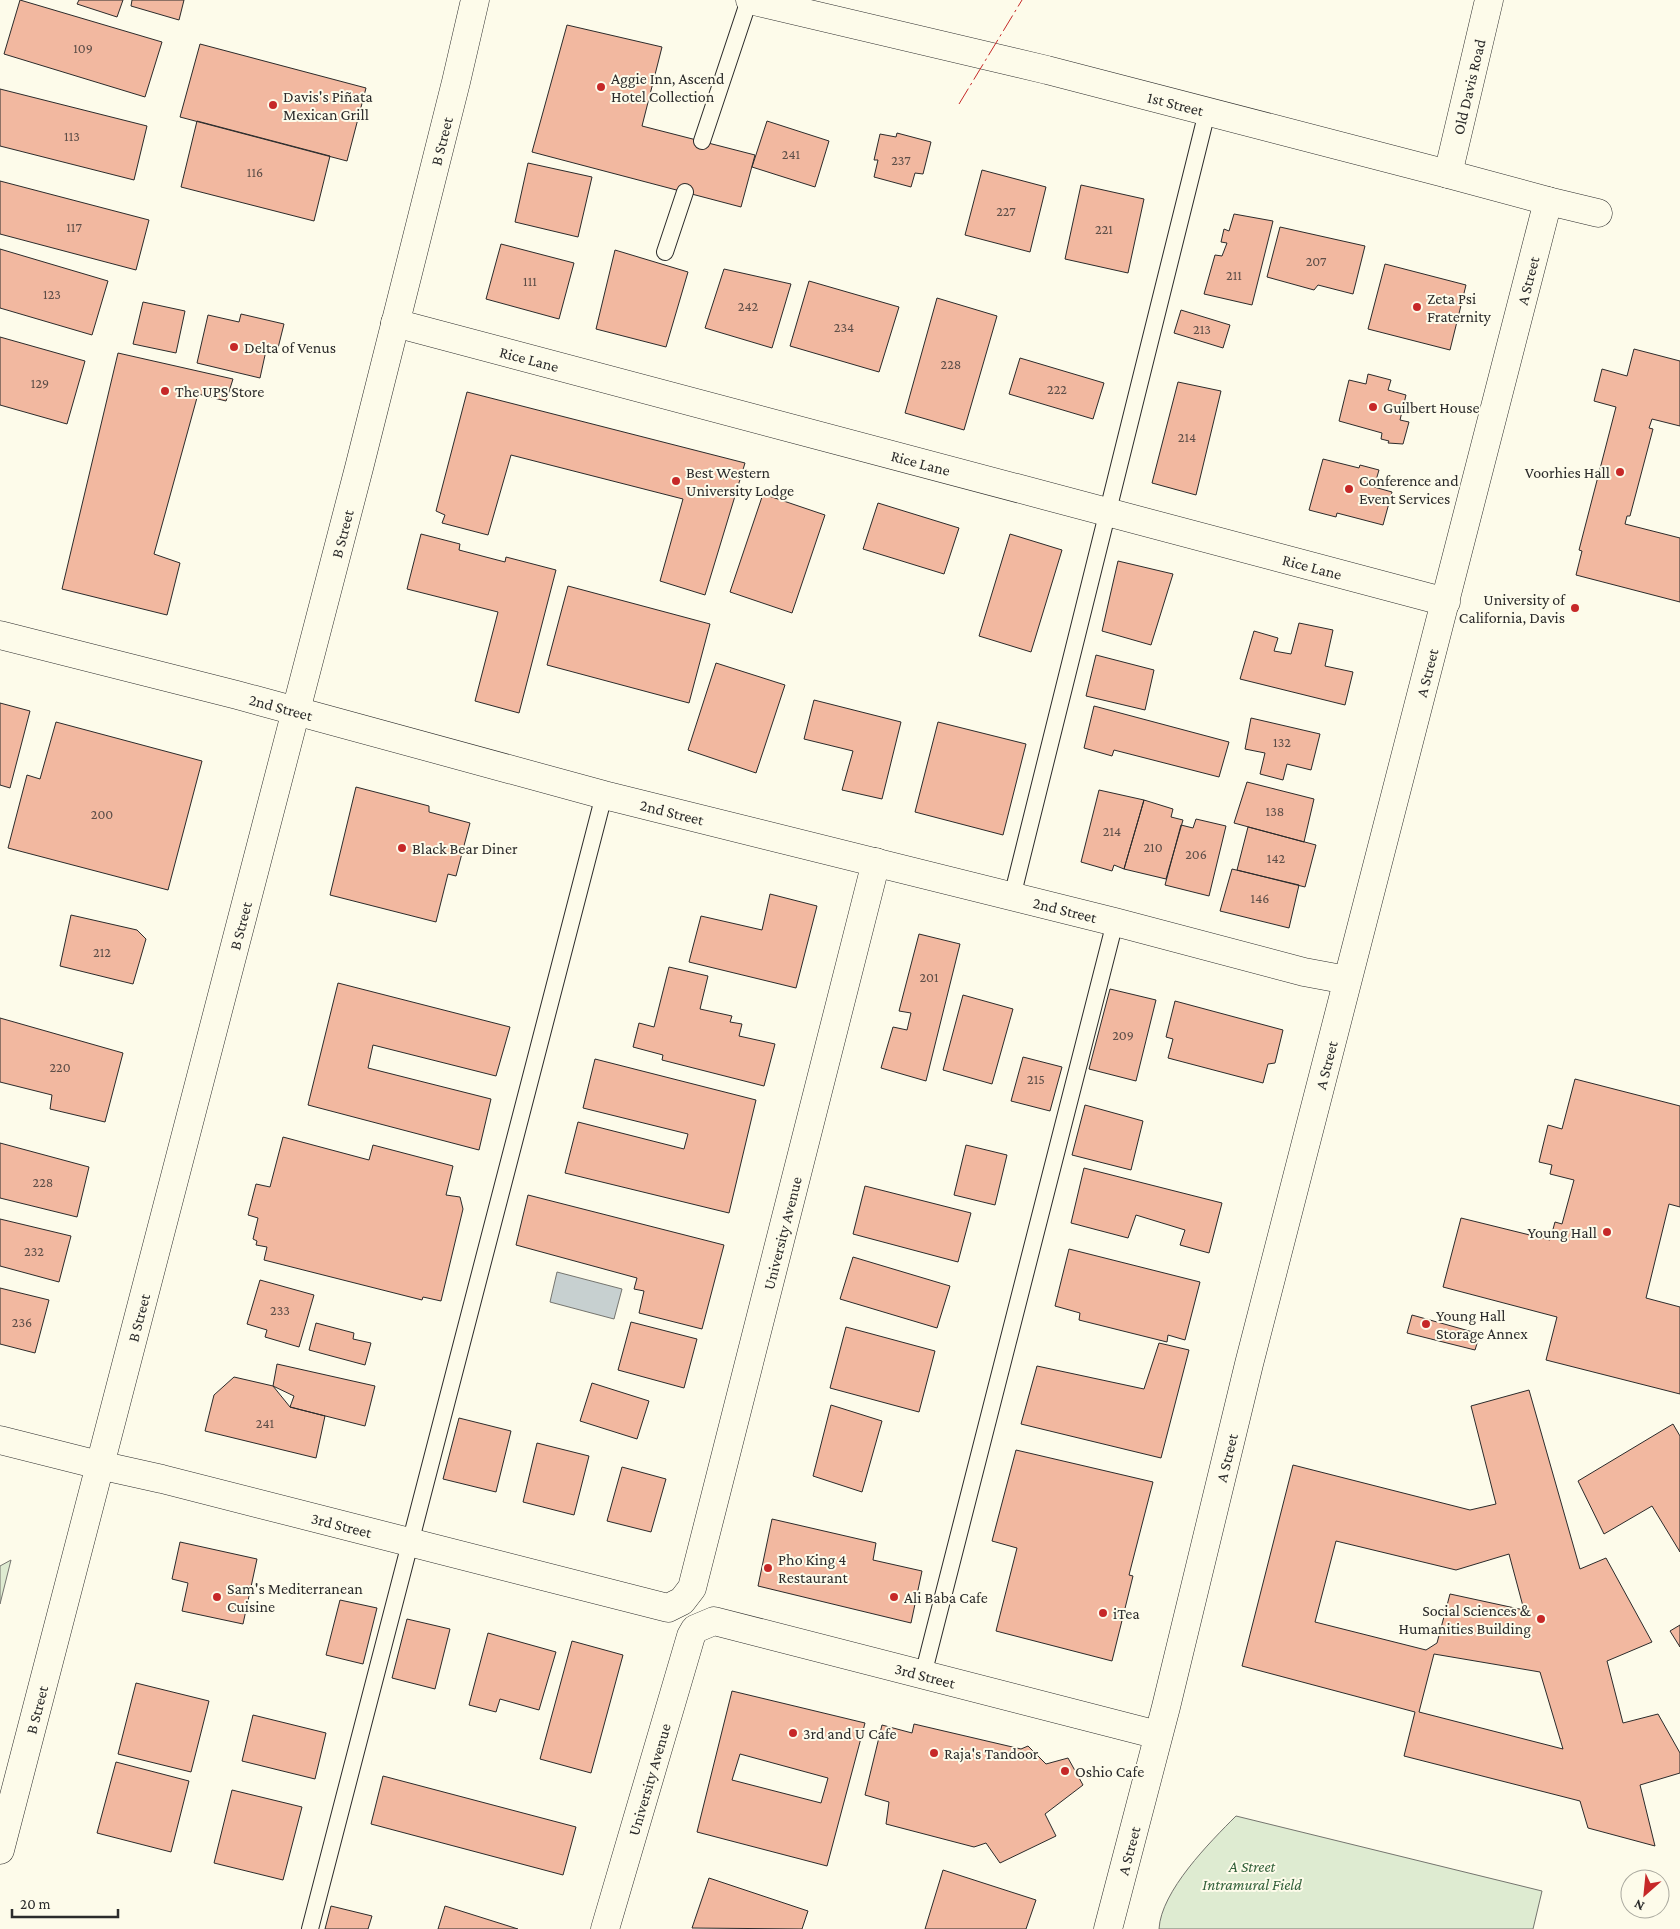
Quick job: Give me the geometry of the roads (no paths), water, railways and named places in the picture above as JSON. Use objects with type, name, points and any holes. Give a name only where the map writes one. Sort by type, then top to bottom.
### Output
[{"type":"street","name":"B Street","points":[[0,1850],[359,468],[475,0]]},
{"type":"street","name":"1st Street","points":[[749,0],[1047,70],[1448,174],[1548,202],[1598,213]]},
{"type":"street","name":"Old Davis Road","points":[[1448,174],[1489,0]]},
{"type":"street","name":"A Street","points":[[1108,1929],[1166,1707],[1249,1364],[1548,202]]},
{"type":"street","name":"Rice Lane","points":[[395,323],[1446,602]]},
{"type":"street","name":"2nd Street","points":[[0,635],[295,711],[604,795],[1115,922],[1304,972],[1347,980]]},
{"type":"street","name":"University Avenue","points":[[682,1601],[692,1588],[876,862]]},
{"type":"street","name":"3rd Street","points":[[0,1440],[162,1479],[668,1608],[682,1601]]},
{"type":"street","name":"3rd Street","points":[[695,1629],[714,1621],[1158,1735]]},
{"type":"street","name":"University Avenue","points":[[605,1929],[695,1629]]},
{"type":"lane","points":[[702,141],[749,0]]},
{"type":"lane","points":[[1012,897],[1207,112]]},
{"type":"lane","points":[[665,252],[685,192]]},
{"type":"lane","points":[[310,1929],[604,795]]},
{"type":"lane","points":[[923,1675],[1115,922]]},
{"type":"place","name":"Aggie Inn, Ascend Hotel Collection","points":[[601,87]]},
{"type":"place","name":"Davis's Piñata Mexican Grill","points":[[273,105]]},
{"type":"place","name":"Zeta Psi Fraternity","points":[[1417,307]]},
{"type":"place","name":"Delta of Venus","points":[[234,347]]},
{"type":"place","name":"The UPS Store","points":[[165,391]]},
{"type":"place","name":"Guilbert House","points":[[1373,407]]},
{"type":"place","name":"Voorhies Hall","points":[[1620,472]]},
{"type":"place","name":"Best Western University Lodge","points":[[676,481]]},
{"type":"place","name":"Conference and Event Services","points":[[1349,489]]},
{"type":"place","name":"University of California, Davis","points":[[1575,608]]},
{"type":"place","name":"Black Bear Diner","points":[[402,848]]},
{"type":"place","name":"Young Hall","points":[[1607,1232]]},
{"type":"place","name":"Young Hall Storage Annex","points":[[1426,1324]]},
{"type":"place","name":"Pho King 4 Restaurant","points":[[768,1568]]},
{"type":"place","name":"Sam's Mediterranean Cuisine","points":[[217,1597]]},
{"type":"place","name":"Ali Baba Cafe","points":[[894,1597]]},
{"type":"place","name":"iTea","points":[[1103,1613]]},
{"type":"place","name":"Social Sciences & Humanities Building","points":[[1541,1619]]},
{"type":"place","name":"3rd and U Cafe","points":[[793,1733]]},
{"type":"place","name":"Raja's Tandoor","points":[[934,1753]]},
{"type":"place","name":"Oshio Cafe","points":[[1065,1771]]},
{"type":"park label","name":"A Street Intramural Field","points":[[1252,1875]]}]
